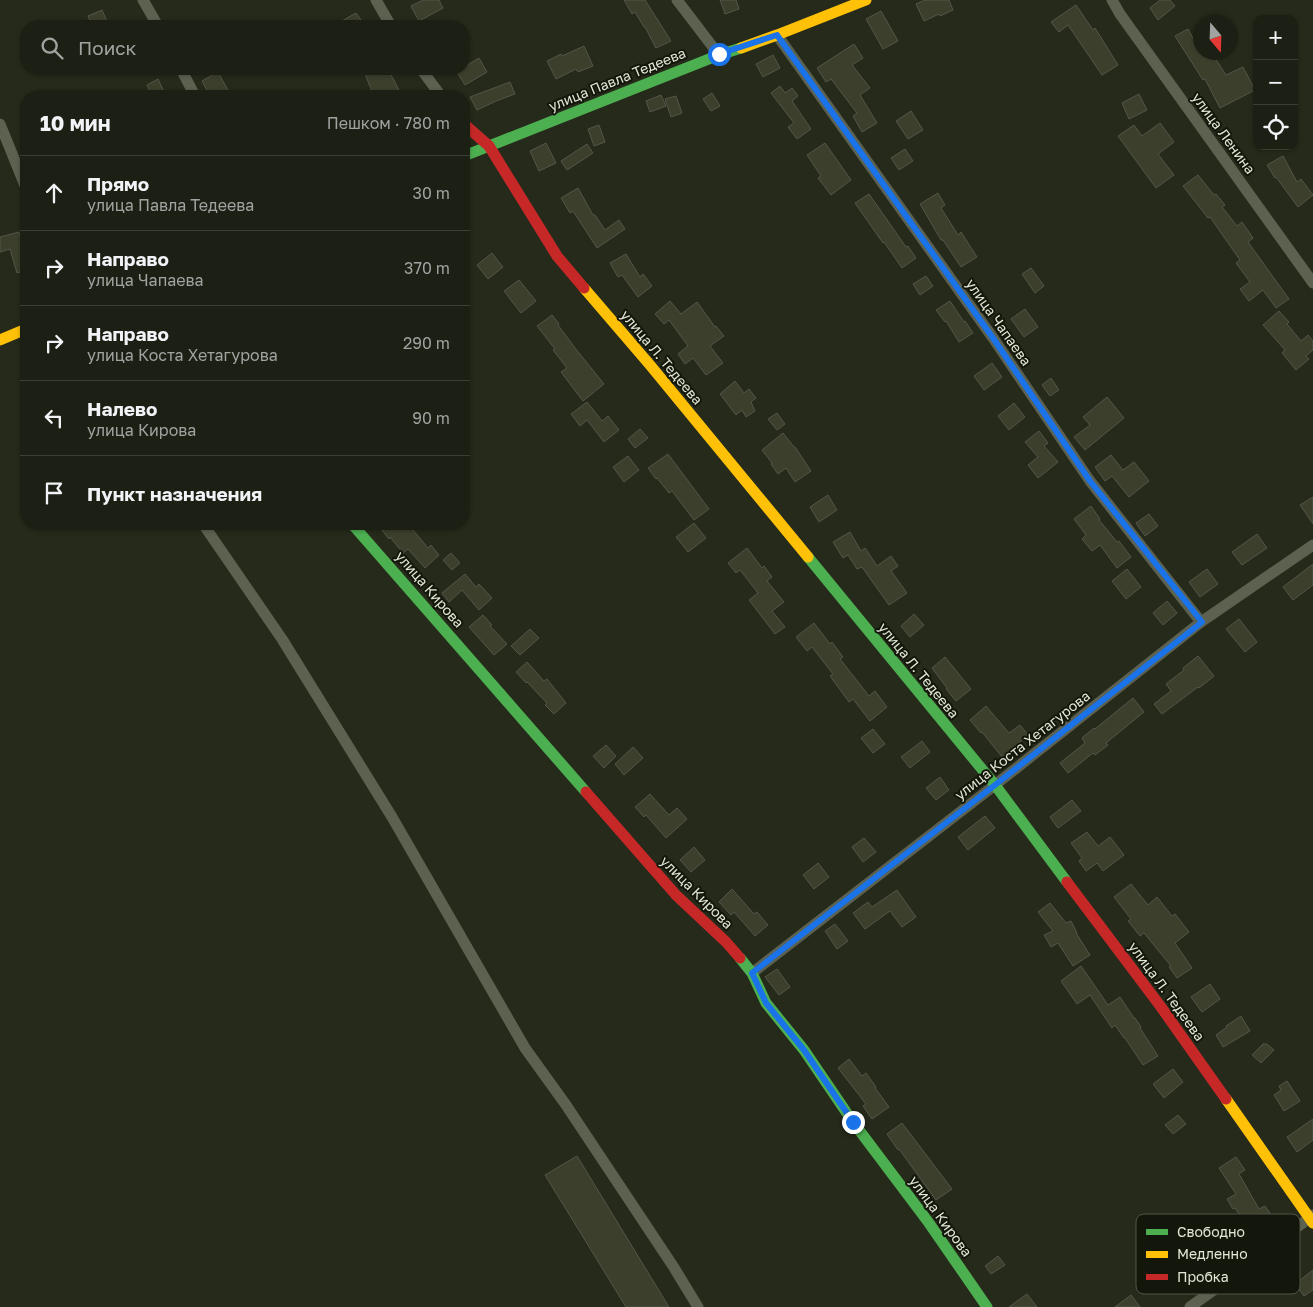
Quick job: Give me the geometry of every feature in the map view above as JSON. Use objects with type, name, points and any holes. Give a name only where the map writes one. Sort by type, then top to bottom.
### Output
[{"type":"street","points":[[143,0],[155,20]]},
{"type":"street","points":[[376,0],[388,20]]},
{"type":"street","points":[[677,0],[719,54]]},
{"type":"street","name":"улица Павла Тедеева","points":[[470,154],[719,54],[777,35],[866,0]]},
{"type":"street","name":"улица Ленина","points":[[1112,0],[1120,14],[1313,283]]},
{"type":"street","name":"улица Чапаева","points":[[777,35],[993,338],[1090,481],[1202,622]]},
{"type":"street","points":[[184,75],[192,90]]},
{"type":"street","points":[[425,75],[437,90]]},
{"type":"street","points":[[0,124],[20,173]]},
{"type":"street","name":"улица Л. Тедеева","points":[[470,130],[488,146],[557,256],[650,365],[995,785],[1161,1006],[1312,1218]]},
{"type":"street","points":[[0,340],[20,332]]},
{"type":"street","points":[[207,530],[282,639],[392,817],[525,1048],[566,1105],[673,1266],[698,1307]]},
{"type":"street","name":"улица Кирова","points":[[357,530],[676,895],[726,942],[752,973],[766,1003],[804,1050],[853,1122],[929,1223],[987,1307]]},
{"type":"street","name":"улица Коста Хетагурова","points":[[752,973],[1202,622],[1313,545]]},
{"type":"street","points":[[1300,1227],[1312,1218]]},
{"type":"street","points":[[1190,1307],[1208,1294]]},
{"type":"building","points":[[423,0],[439,0],[443,8],[418,20],[411,6]]},
{"type":"building","points":[[624,0],[645,0],[671,41],[656,48],[635,12],[632,14]]},
{"type":"building","points":[[720,0],[736,0],[739,9],[725,14]]},
{"type":"building","points":[[925,0],[949,0],[953,10],[924,21],[916,4]]},
{"type":"building","points":[[1160,0],[1170,0],[1175,6],[1158,20],[1150,8]]},
{"type":"building","points":[[1076,5],[1093,30],[1095,28],[1118,65],[1102,75],[1068,25],[1059,32],[1051,22]]},
{"type":"building","points":[[102,10],[106,20],[90,20],[88,16]]},
{"type":"building","points":[[881,11],[898,41],[883,49],[866,19]]},
{"type":"building","points":[[356,13],[361,20],[344,20]]},
{"type":"building","points":[[1188,29],[1193,39],[1193,60],[1216,60],[1226,75],[1243,67],[1253,86],[1253,91],[1220,108],[1205,79],[1203,80],[1175,36]]},
{"type":"building","points":[[854,44],[863,58],[852,65],[870,88],[860,95],[877,123],[862,132],[853,116],[857,113],[831,79],[826,82],[817,68]]},
{"type":"building","points":[[584,46],[593,66],[578,72],[576,69],[556,79],[547,61]]},
{"type":"building","points":[[773,55],[780,68],[763,77],[756,64]]},
{"type":"building","points":[[479,58],[487,72],[465,85],[459,75],[470,75],[470,63]]},
{"type":"building","points":[[213,75],[220,75],[228,90],[207,90],[202,81]]},
{"type":"building","points":[[365,75],[391,75],[399,90],[372,90]]},
{"type":"building","points":[[158,79],[163,90],[149,90],[147,85]]},
{"type":"building","points":[[510,82],[515,94],[477,110],[470,97]]},
{"type":"building","points":[[780,86],[785,93],[792,88],[798,96],[792,101],[811,129],[797,139],[788,127],[794,123],[771,93]]},
{"type":"building","points":[[712,93],[720,106],[711,111],[703,99]]},
{"type":"building","points":[[1139,94],[1147,110],[1129,119],[1122,103]]},
{"type":"building","points":[[661,95],[666,106],[650,112],[646,101]]},
{"type":"building","points":[[676,96],[682,113],[671,117],[665,99]]},
{"type":"building","points":[[911,111],[923,130],[908,139],[896,121]]},
{"type":"building","points":[[1160,123],[1174,142],[1158,154],[1174,175],[1156,188],[1118,136],[1134,125],[1142,136]]},
{"type":"building","points":[[599,125],[605,142],[594,146],[588,129]]},
{"type":"building","points":[[546,143],[556,163],[539,171],[530,151]]},
{"type":"building","points":[[825,143],[851,180],[831,195],[818,178],[821,176],[807,155]]},
{"type":"building","points":[[587,144],[593,153],[567,170],[561,161]]},
{"type":"building","points":[[905,149],[913,161],[899,170],[891,158]]},
{"type":"building","points":[[1283,156],[1297,182],[1301,179],[1313,195],[1298,207],[1267,165]]},
{"type":"building","points":[[1198,175],[1225,205],[1222,207],[1237,226],[1242,222],[1253,238],[1248,242],[1289,299],[1276,308],[1263,290],[1249,301],[1240,289],[1250,282],[1236,263],[1240,260],[1210,217],[1208,218],[1183,186]]},
{"type":"building","points":[[578,188],[593,215],[595,215],[605,230],[619,220],[625,229],[597,248],[573,211],[570,213],[561,198]]},
{"type":"building","points":[[938,193],[945,205],[941,208],[958,235],[961,232],[977,257],[961,267],[943,240],[941,240],[920,204]]},
{"type":"building","points":[[869,194],[906,247],[908,246],[916,258],[902,268],[855,203]]},
{"type":"building","points":[[19,232],[20,272],[17,273],[10,249],[0,252],[0,237]]},
{"type":"building","points":[[492,253],[503,267],[488,279],[477,265]]},
{"type":"building","points":[[626,254],[640,277],[643,274],[652,286],[638,297],[622,275],[618,277],[610,263]]},
{"type":"building","points":[[1031,268],[1044,286],[1035,293],[1022,274]]},
{"type":"building","points":[[926,276],[933,286],[920,295],[913,284]]},
{"type":"building","points":[[519,280],[536,301],[521,313],[504,291]]},
{"type":"building","points":[[670,301],[681,314],[697,302],[724,336],[710,346],[723,363],[706,375],[693,358],[685,364],[678,354],[688,346],[669,320],[664,324],[655,314]]},
{"type":"building","points":[[950,301],[973,333],[959,342],[946,321],[936,310]]},
{"type":"building","points":[[1025,309],[1038,327],[1024,337],[1011,319]]},
{"type":"building","points":[[1279,311],[1289,322],[1287,324],[1301,341],[1308,335],[1313,341],[1313,350],[1306,356],[1309,359],[1296,370],[1282,353],[1285,350],[1263,325]]},
{"type":"building","points":[[552,315],[604,384],[583,401],[561,372],[567,368],[537,326]]},
{"type":"building","points":[[992,363],[1002,377],[984,390],[974,376]]},
{"type":"building","points":[[1051,378],[1059,390],[1050,396],[1042,385]]},
{"type":"building","points":[[735,381],[744,393],[749,389],[756,398],[751,402],[755,411],[746,417],[742,410],[736,415],[720,394]]},
{"type":"building","points":[[1107,397],[1124,418],[1085,450],[1074,437],[1090,425],[1083,417]]},
{"type":"building","points":[[587,402],[602,421],[608,416],[619,430],[604,442],[587,420],[580,426],[571,414]]},
{"type":"building","points":[[1014,403],[1025,417],[1009,430],[998,416]]},
{"type":"building","points":[[777,413],[785,424],[777,430],[768,419]]},
{"type":"building","points":[[640,429],[648,438],[635,448],[628,439]]},
{"type":"building","points":[[1039,431],[1048,443],[1044,446],[1058,462],[1038,478],[1028,465],[1038,457],[1025,442]]},
{"type":"building","points":[[783,433],[811,471],[795,482],[786,468],[778,474],[762,450]]},
{"type":"building","points":[[668,454],[709,509],[694,520],[672,491],[669,493],[648,468]]},
{"type":"building","points":[[1111,455],[1123,470],[1134,462],[1149,481],[1129,497],[1112,476],[1105,481],[1095,467]]},
{"type":"building","points":[[628,456],[639,470],[624,482],[613,467]]},
{"type":"building","points":[[828,495],[837,510],[819,522],[810,507]]},
{"type":"building","points":[[1313,497],[1313,524],[1300,505]]},
{"type":"building","points":[[1091,506],[1099,520],[1131,557],[1117,568],[1100,545],[1092,551],[1082,539],[1086,535],[1074,519]]},
{"type":"building","points":[[1149,514],[1158,526],[1145,536],[1136,523]]},
{"type":"building","points":[[694,523],[706,538],[688,552],[676,537]]},
{"type":"building","points":[[382,530],[413,530],[428,548],[431,545],[439,555],[425,568],[408,549],[403,553],[390,537],[389,539]]},
{"type":"building","points":[[850,532],[861,551],[865,548],[877,566],[891,556],[898,566],[891,571],[907,593],[889,605],[862,567],[857,569],[848,555],[843,558],[833,542]]},
{"type":"building","points":[[1257,534],[1267,548],[1242,565],[1232,552]]},
{"type":"building","points":[[747,548],[762,568],[764,566],[772,577],[767,581],[784,602],[772,611],[785,627],[775,634],[749,600],[758,593],[740,570],[736,573],[728,563]]},
{"type":"building","points":[[451,553],[460,563],[452,570],[443,560]]},
{"type":"building","points":[[1313,564],[1313,585],[1293,600],[1283,587]]},
{"type":"building","points":[[1127,569],[1141,587],[1126,599],[1112,581]]},
{"type":"building","points":[[1207,569],[1218,584],[1200,597],[1189,582]]},
{"type":"building","points":[[465,574],[476,587],[479,584],[492,598],[479,610],[462,590],[449,602],[442,593]]},
{"type":"building","points":[[1167,601],[1177,613],[1163,625],[1153,613]]},
{"type":"building","points":[[914,614],[924,625],[910,637],[901,626]]},
{"type":"building","points":[[483,615],[492,625],[490,626],[507,644],[494,655],[469,627]]},
{"type":"building","points":[[1239,619],[1257,642],[1245,652],[1226,629]]},
{"type":"building","points":[[814,623],[830,644],[832,642],[843,657],[840,659],[869,696],[875,691],[887,707],[870,721],[853,699],[849,702],[830,676],[833,674],[812,647],[807,651],[796,637]]},
{"type":"building","points":[[530,629],[539,638],[520,655],[511,646]]},
{"type":"building","points":[[1198,656],[1214,676],[1162,714],[1154,704],[1171,691],[1166,684]]},
{"type":"building","points":[[945,657],[971,689],[956,701],[932,668]]},
{"type":"building","points":[[527,662],[544,681],[547,679],[566,703],[554,714],[545,705],[547,703],[516,672]]},
{"type":"building","points":[[1133,698],[1144,712],[1106,743],[1108,745],[1095,755],[1093,753],[1068,773],[1060,763],[1085,743],[1082,738]]},
{"type":"building","points":[[986,706],[1009,733],[1020,725],[1028,735],[1002,757],[970,720]]},
{"type":"building","points":[[873,729],[885,744],[873,753],[861,738]]},
{"type":"building","points":[[922,741],[930,752],[910,768],[901,757]]},
{"type":"building","points":[[606,745],[616,756],[604,768],[593,756]]},
{"type":"building","points":[[633,747],[643,758],[624,775],[615,764]]},
{"type":"building","points":[[940,777],[949,790],[936,800],[926,788]]},
{"type":"building","points":[[650,794],[669,815],[677,808],[687,819],[666,838],[646,815],[644,817],[635,807]]},
{"type":"building","points":[[1072,800],[1081,811],[1058,828],[1050,817]]},
{"type":"building","points":[[985,816],[995,828],[968,850],[958,837]]},
{"type":"building","points":[[1087,832],[1098,846],[1110,837],[1124,855],[1103,871],[1097,863],[1086,871],[1079,861],[1082,858],[1071,843]]},
{"type":"building","points":[[864,838],[876,852],[863,862],[852,847]]},
{"type":"building","points":[[694,847],[705,860],[691,872],[680,860]]},
{"type":"building","points":[[818,863],[829,877],[814,889],[803,875]]},
{"type":"building","points":[[1131,884],[1148,905],[1157,897],[1172,916],[1175,914],[1189,932],[1175,943],[1192,968],[1177,978],[1169,967],[1171,966],[1144,933],[1140,936],[1128,921],[1131,919],[1114,897]]},
{"type":"building","points":[[732,889],[754,914],[757,912],[768,925],[755,936],[734,912],[731,915],[719,902]]},
{"type":"building","points":[[897,890],[916,917],[902,927],[890,911],[865,929],[853,913],[868,902],[872,907]]},
{"type":"building","points":[[1050,903],[1066,923],[1071,921],[1090,955],[1073,966],[1058,943],[1051,947],[1044,935],[1053,931],[1038,912]]},
{"type":"building","points":[[835,924],[848,941],[837,949],[825,931]]},
{"type":"building","points":[[1081,966],[1108,1005],[1120,997],[1158,1056],[1143,1065],[1115,1025],[1112,1028],[1090,995],[1077,1004],[1061,981]]},
{"type":"building","points":[[777,969],[790,987],[779,995],[765,977]]},
{"type":"building","points":[[1210,984],[1220,999],[1202,1012],[1191,997]]},
{"type":"building","points":[[1241,1016],[1250,1031],[1223,1047],[1216,1035]]},
{"type":"building","points":[[1263,1044],[1267,1044],[1274,1050],[1261,1063],[1252,1055]]},
{"type":"building","points":[[849,1059],[862,1076],[866,1073],[889,1107],[872,1119],[863,1106],[866,1104],[838,1068]]},
{"type":"building","points":[[1173,1069],[1183,1082],[1164,1098],[1153,1084]]},
{"type":"building","points":[[1287,1081],[1300,1101],[1284,1111],[1274,1095],[1281,1090],[1279,1086]]},
{"type":"building","points":[[1178,1115],[1186,1124],[1173,1134],[1165,1125]]},
{"type":"building","points":[[1313,1119],[1313,1140],[1297,1152],[1287,1137]]},
{"type":"building","points":[[902,1123],[952,1189],[936,1200],[887,1134]]},
{"type":"building","points":[[577,1156],[669,1307],[626,1307],[545,1175]]},
{"type":"building","points":[[1236,1157],[1245,1170],[1239,1174],[1259,1209],[1265,1206],[1271,1214],[1239,1214],[1235,1208],[1233,1209],[1227,1199],[1236,1194],[1219,1168]]},
{"type":"building","points":[[998,1256],[1005,1265],[991,1274],[985,1266]]},
{"type":"building","points":[[1313,1270],[1313,1290],[1304,1296],[1300,1291],[1300,1280]]},
{"type":"building","points":[[1027,1294],[1037,1307],[1009,1307]]},
{"type":"building","points":[[1131,1295],[1140,1307],[1115,1307]]},
{"type":"traffic: fast","points":[[470,154],[741,48]]},
{"type":"traffic: fast","points":[[357,530],[586,792]]},
{"type":"traffic: fast","points":[[808,557],[995,785],[1067,882]]},
{"type":"traffic: fast","points":[[740,958],[752,973],[766,1003],[804,1050],[853,1122],[929,1223],[987,1307]]},
{"type":"traffic: slow","points":[[741,48],[866,0]]},
{"type":"traffic: slow","points":[[584,288],[808,557]]},
{"type":"traffic: slow","points":[[0,340],[20,332]]},
{"type":"traffic: slow","points":[[1226,1099],[1313,1223]]},
{"type":"traffic: jam","points":[[470,129],[489,146],[557,256],[584,288]]},
{"type":"traffic: jam","points":[[586,792],[676,895],[726,942],[740,958]]},
{"type":"traffic: jam","points":[[1067,882],[1161,1007],[1226,1099]]},
{"type":"route","points":[[719,54],[777,35],[993,338],[1090,481],[1202,622],[752,973],[766,1003],[804,1050],[853,1122]]}]
